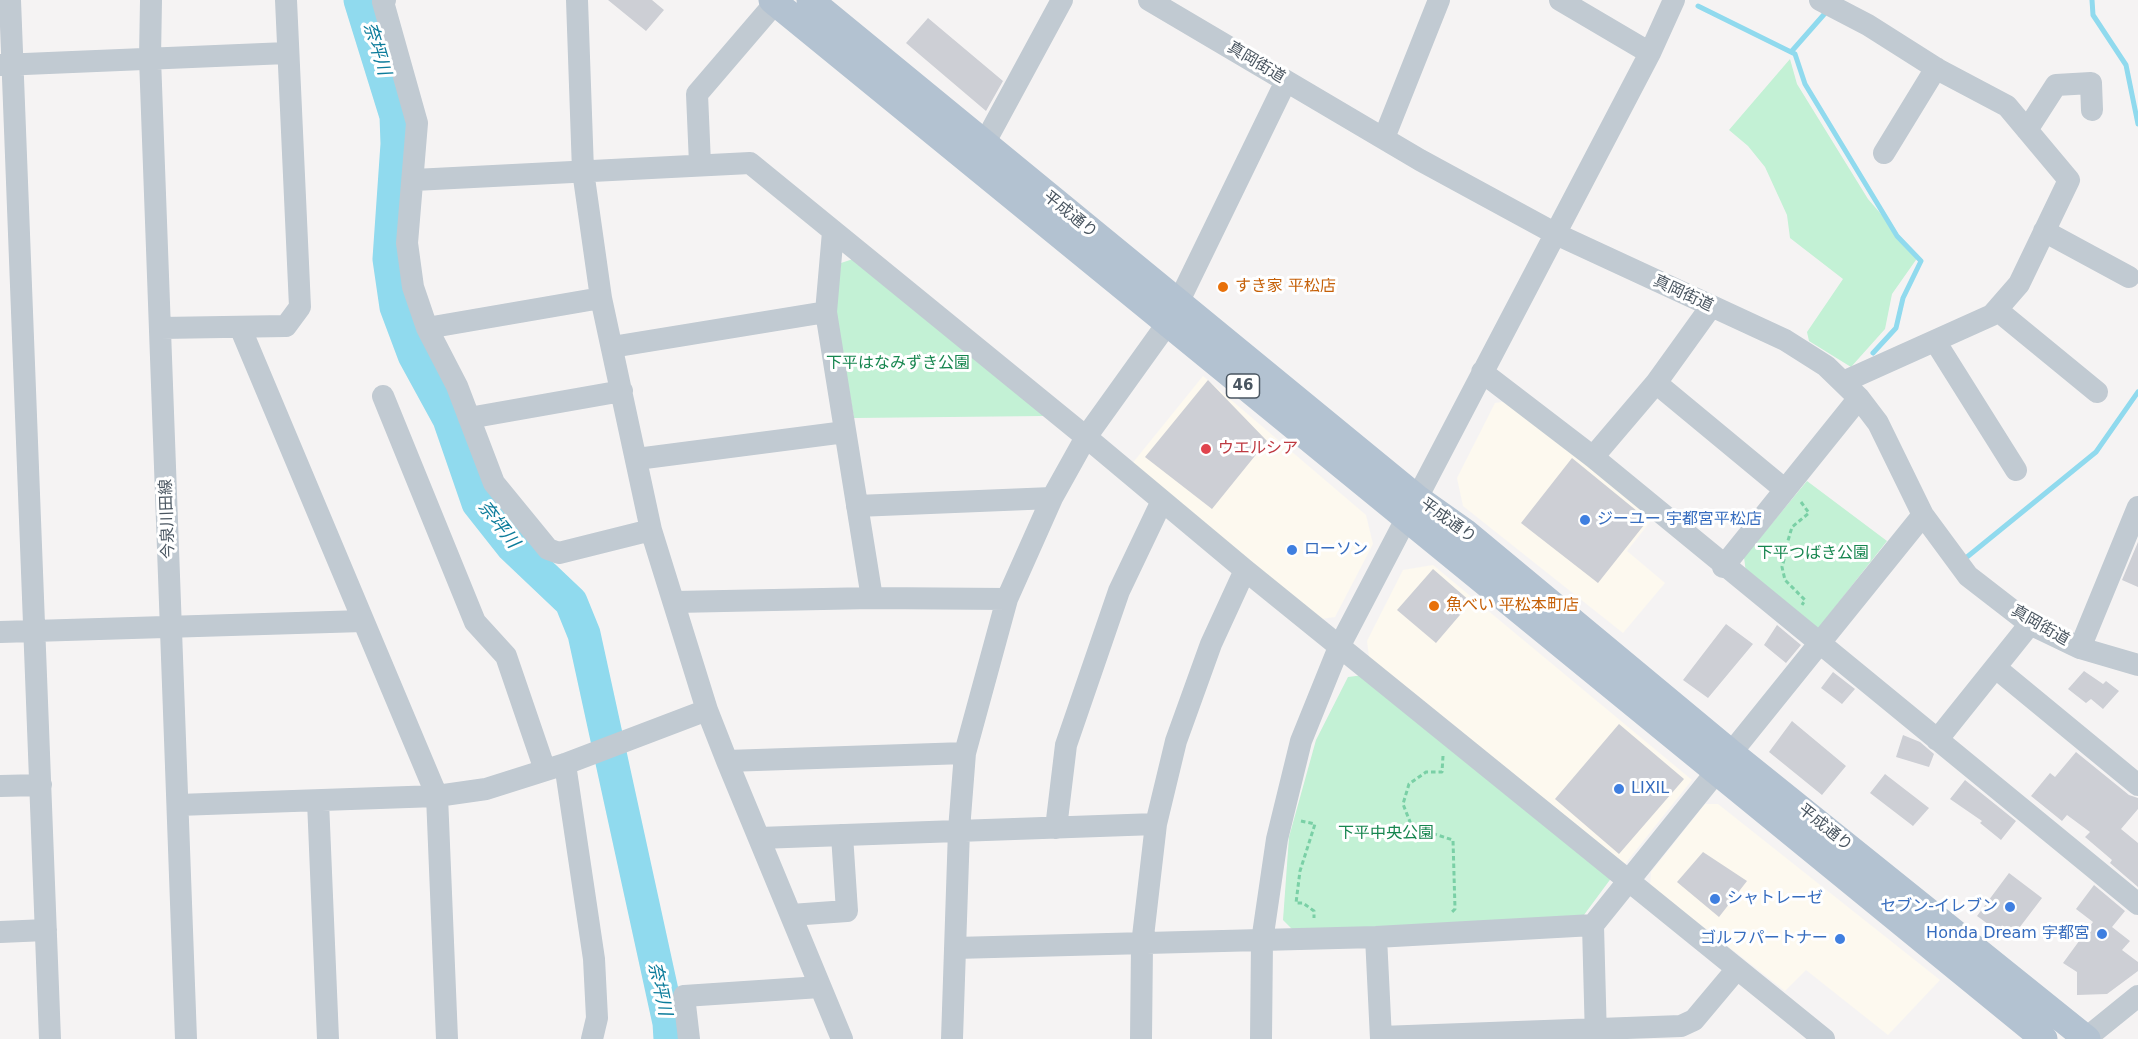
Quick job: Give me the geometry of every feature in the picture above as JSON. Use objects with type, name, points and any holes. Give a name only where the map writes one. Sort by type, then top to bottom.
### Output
[{"type":"main road","name":"平成通り","points":[[810,0],[984,144],[1173,314]]},
{"type":"main road","name":"平成通り","points":[[773,1],[1173,314],[1302,401],[1412,509],[1724,762],[2086,1039]]},
{"type":"main road","name":"平成通り","points":[[1724,762],[2044,1039]]},
{"type":"street","points":[[10,0],[7,64],[35,630],[50,1039]]},
{"type":"street","name":"今泉川田線","points":[[151,0],[150,58],[186,1039]]},
{"type":"street","points":[[161,328],[286,326],[300,307],[286,0]]},
{"type":"street","points":[[385,0],[383,2],[417,123],[407,243],[413,287],[427,328],[457,386],[494,483],[548,549],[559,554],[651,530]]},
{"type":"street","points":[[577,0],[583,171],[602,298],[651,530],[707,710],[726,761],[842,1039]]},
{"type":"street","points":[[984,144],[1062,0]]},
{"type":"street","name":"真岡街道","points":[[1149,0],[1384,138],[1556,234],[1710,308],[1785,340],[1826,366],[1851,390],[1878,423],[1923,515],[1968,576],[2031,624],[2080,648],[2138,665]]},
{"type":"street","points":[[1384,138],[1439,0]]},
{"type":"street","points":[[1560,0],[1650,53]]},
{"type":"street","points":[[1261,1039],[1262,941],[1282,817],[1301,741],[1340,647],[1650,53],[1674,0]]},
{"type":"street","points":[[1723,567],[1783,488],[1851,390],[1935,341],[1992,315],[1997,310],[2019,284],[2069,180],[2007,106],[1936,68],[1868,25],[1820,0]]},
{"type":"street","points":[[700,164],[697,94],[773,1]]},
{"type":"street","points":[[7,64],[287,53]]},
{"type":"street","points":[[1884,153],[1936,68]]},
{"type":"street","points":[[952,1039],[959,830],[965,753],[1007,599],[1052,498],[1086,437],[1173,314],[1286,81]]},
{"type":"street","points":[[2027,130],[2056,85],[2091,83],[2092,110]]},
{"type":"street","points":[[414,180],[750,163],[1818,1038]]},
{"type":"street","points":[[2044,231],[2129,277]]},
{"type":"street","points":[[833,232],[826,312],[872,598]]},
{"type":"street","points":[[427,328],[602,298]]},
{"type":"street","points":[[1593,457],[1656,383],[1710,308]]},
{"type":"street","points":[[1997,310],[2097,392]]},
{"type":"street","points":[[612,347],[826,312]]},
{"type":"street","points":[[240,327],[437,796],[447,1039]]},
{"type":"street","points":[[1935,341],[2016,470]]},
{"type":"street","points":[[1482,372],[1593,457],[1723,567],[2138,904]]},
{"type":"street","points":[[1656,383],[1783,488]]},
{"type":"street","points":[[469,418],[622,391]]},
{"type":"street","points":[[383,396],[475,622],[506,656],[555,767],[594,959],[597,1018],[592,1039]]},
{"type":"street","points":[[637,459],[845,432]]},
{"type":"street","points":[[857,506],[1052,498]]},
{"type":"street","points":[[1056,828],[1066,746],[1119,591],[1161,502]]},
{"type":"street","points":[[2080,648],[2138,507]]},
{"type":"street","points":[[1596,1034],[1593,925],[1923,515]]},
{"type":"street","points":[[1141,1039],[1142,945],[1156,824],[1176,741],[1211,644],[1245,570]]},
{"type":"street","points":[[675,602],[872,598],[1007,599]]},
{"type":"street","points":[[0,632],[171,625],[363,621]]},
{"type":"street","points":[[1937,740],[2031,624]]},
{"type":"street","points":[[1996,668],[2138,785]]},
{"type":"street","points":[[178,806],[437,796],[486,789],[598,752],[707,710]]},
{"type":"street","points":[[726,761],[965,753]]},
{"type":"street","points":[[0,786],[41,784]]},
{"type":"street","points":[[318,801],[328,1039]]},
{"type":"street","points":[[759,838],[1156,824]]},
{"type":"street","points":[[791,915],[847,911],[842,835]]},
{"type":"street","points":[[955,948],[1142,945],[1376,937],[1593,925]]},
{"type":"street","points":[[0,932],[46,930]]},
{"type":"street","points":[[1376,937],[1381,1038],[1596,1034],[1681,1026],[1694,1020],[1736,970]]},
{"type":"street","points":[[689,1039],[684,996],[820,987]]},
{"type":"street","points":[[2086,1039],[2138,996]]},
{"type":"path","points":[[1783,488],[1804,503],[1809,513],[1792,527],[1787,544],[1793,551],[1785,556],[1782,567],[1785,580],[1805,600],[1792,622]]},
{"type":"path","points":[[1444,749],[1443,772],[1426,772],[1409,784],[1403,804],[1412,827],[1453,840],[1455,909],[1450,915]]},
{"type":"path","points":[[1282,817],[1315,824],[1300,871],[1296,903],[1303,903],[1314,911],[1314,920],[1325,920]]},
{"type":"shaded area","points":[[1203,376],[1366,515],[1373,544],[1335,617],[1321,619],[1131,465]]},
{"type":"shaded area","points":[[1508,401],[1654,517],[1627,551],[1665,583],[1623,633],[1463,506],[1457,478],[1495,403]]},
{"type":"shaded area","points":[[1433,565],[1692,780],[1625,864],[1369,657],[1367,641],[1403,570]]},
{"type":"shaded area","points":[[1705,804],[1718,804],[1940,980],[1888,1035],[1806,970],[1785,991],[1650,885],[1651,872]]},
{"type":"green space","points":[[1790,59],[1797,84],[1868,199],[1918,257],[1892,294],[1885,329],[1851,367],[1809,341],[1807,332],[1843,279],[1790,238],[1787,215],[1765,167],[1748,146],[1729,130]]},
{"type":"green space","name":"下平はなみずき公園","points":[[853,259],[1044,416],[854,418],[835,310],[841,263]]},
{"type":"green space","name":"下平つばき公園","points":[[1807,481],[1887,541],[1817,630],[1746,573],[1744,557]]},
{"type":"green space","name":"下平中央公園","points":[[1364,675],[1612,877],[1581,919],[1294,931],[1283,920],[1289,837],[1316,740],[1348,677]]},
{"type":"building","points":[[608,0],[652,0],[664,10],[646,31]]},
{"type":"building","points":[[928,18],[1003,81],[986,111],[906,43]]},
{"type":"building","name":"ウエルシア","points":[[1208,380],[1267,441],[1212,509],[1145,457]]},
{"type":"building","name":"ジーユー 宇都宮平松店","points":[[1572,458],[1648,520],[1598,583],[1521,523]]},
{"type":"building","points":[[2138,542],[2138,587],[2122,580]]},
{"type":"building","name":"魚べい 平松本町店","points":[[1433,569],[1471,602],[1436,643],[1397,610]]},
{"type":"building","points":[[1726,624],[1753,644],[1708,698],[1683,680]]},
{"type":"building","points":[[1777,625],[1801,645],[1786,663],[1764,645]]},
{"type":"building","points":[[2084,671],[2103,684],[2106,681],[2119,691],[2103,709],[2091,699],[2086,703],[2068,689]]},
{"type":"building","points":[[1833,672],[1855,689],[1842,704],[1821,688]]},
{"type":"building","points":[[1792,721],[1846,766],[1822,795],[1769,752]]},
{"type":"building","name":"LIXIL","points":[[1619,724],[1684,779],[1619,854],[1555,799]]},
{"type":"building","points":[[1903,735],[1920,742],[1934,754],[1929,767],[1896,757]]},
{"type":"building","points":[[2076,752],[2129,795],[2138,798],[2138,809],[2121,829],[2138,843],[2138,887],[2085,837],[2090,832],[2067,815],[2062,821],[2031,796],[2050,773],[2055,777]]},
{"type":"building","points":[[1885,774],[1929,808],[1913,826],[1870,793]]},
{"type":"building","points":[[1965,780],[2016,821],[2001,840],[1980,823],[1982,821],[1950,799]]},
{"type":"building","name":"シャトレーゼ","points":[[1703,852],[1747,881],[1719,917],[1677,882]]},
{"type":"building","name":"セブン-イレブン","points":[[2009,873],[2042,898],[2010,940],[1977,916]]},
{"type":"building","name":"Honda Dream 宇都宮","points":[[2094,885],[2125,911],[2112,927],[2130,941],[2122,950],[2138,962],[2138,971],[2107,994],[2077,995],[2077,972],[2063,963],[2093,922],[2076,909]]},
{"type":"waterway","name":"奈坪川","points":[[360,0],[396,116],[397,144],[389,259],[396,307],[414,355],[449,419],[478,503],[512,546],[571,602],[584,634],[669,1023],[670,1039]]},
{"type":"waterway","points":[[2092,0],[2093,15],[2126,65],[2138,124]]},
{"type":"waterway","points":[[1698,6],[1795,54],[1805,84],[1897,236],[1921,261],[1903,298],[1896,328],[1873,353]]},
{"type":"waterway","points":[[1791,52],[1827,11]]},
{"type":"waterway","points":[[1967,557],[2096,452],[2138,392]]},
{"type":"place","name":"すき家 平松店","points":[[1223,287]]},
{"type":"place","name":"ウエルシア","points":[[1206,449]]},
{"type":"place","name":"ジーユー 宇都宮平松店","points":[[1585,520]]},
{"type":"place","name":"ローソン","points":[[1292,550]]},
{"type":"place","name":"魚べい 平松本町店","points":[[1434,606]]},
{"type":"place","name":"LIXIL","points":[[1619,789]]},
{"type":"place","name":"シャトレーゼ","points":[[1715,899]]},
{"type":"place","name":"セブン-イレブン","points":[[2010,907]]},
{"type":"place","name":"Honda Dream 宇都宮","points":[[2102,934]]},
{"type":"place","name":"ゴルフパートナー","points":[[1840,939]]}]
